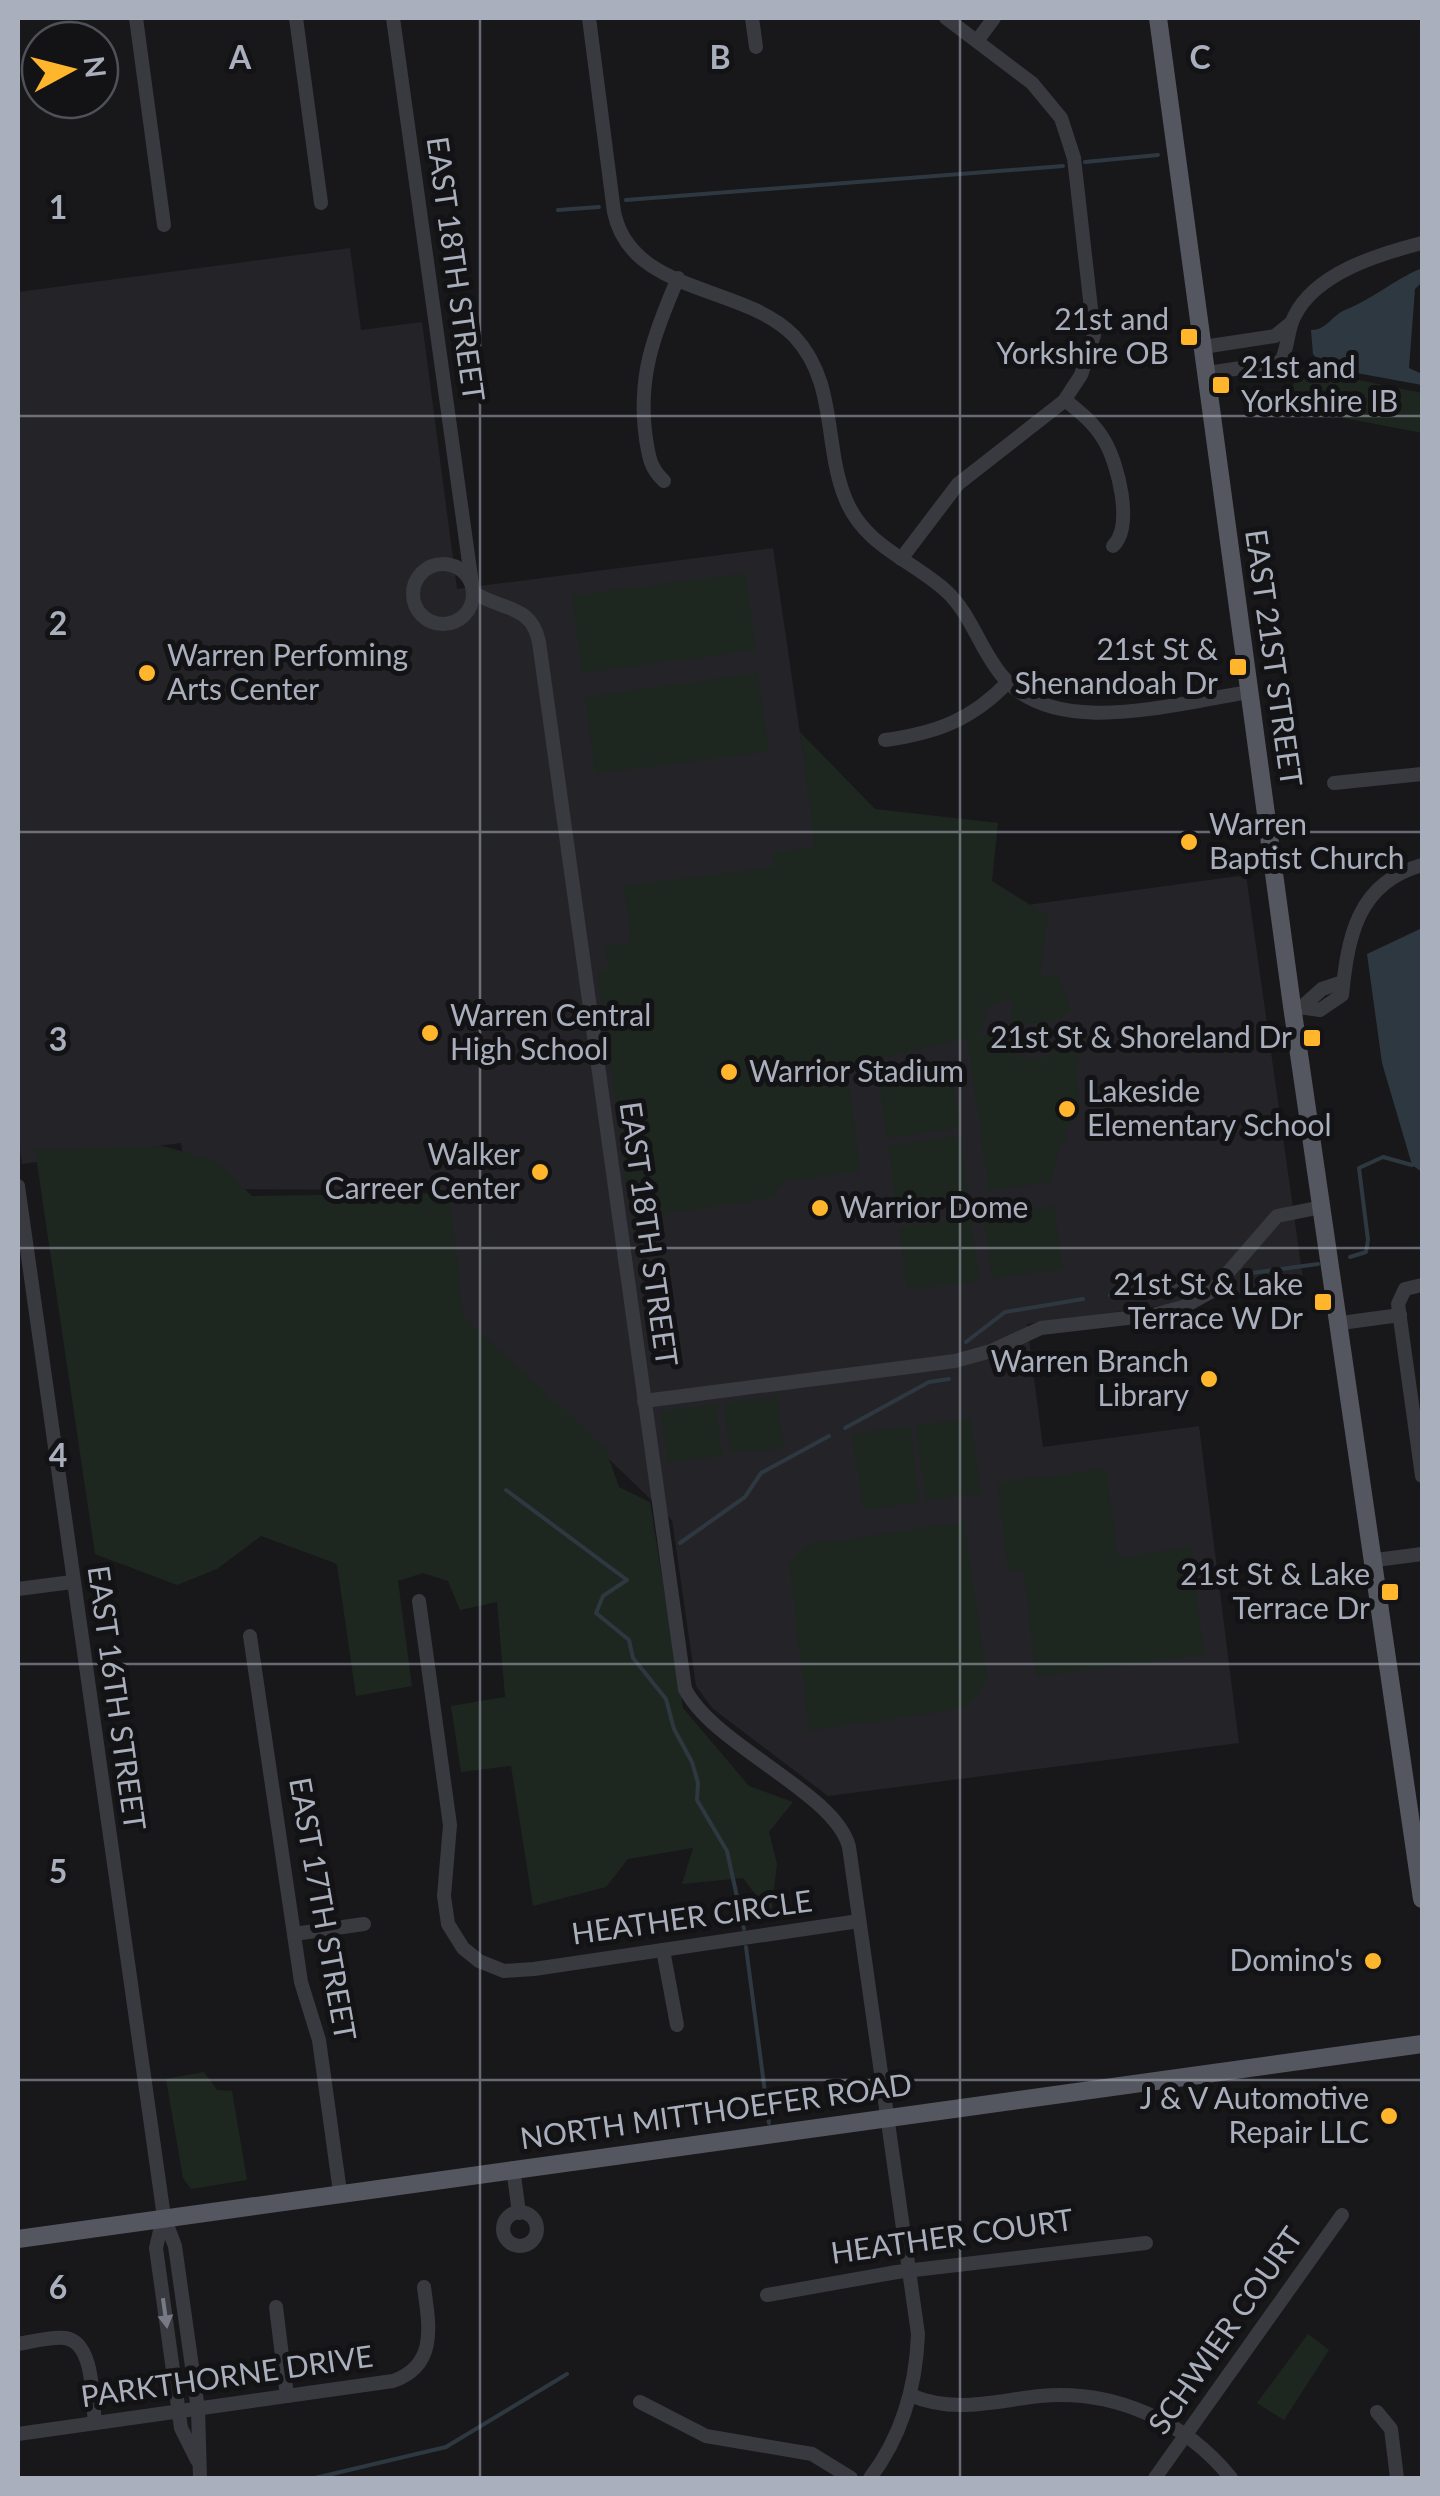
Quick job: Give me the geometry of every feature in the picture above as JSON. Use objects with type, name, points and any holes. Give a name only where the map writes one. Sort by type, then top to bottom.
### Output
[{"type":"main road","name":"EAST 21ST STREET","points":[[1160,18],[1250,692],[1298,1005],[1322,1207],[1422,1899]]},
{"type":"main road","name":"NORTH MITTHOEFER ROAD","points":[[18,2239],[1422,2044]]},
{"type":"street","points":[[136,18],[164,225]]},
{"type":"street","points":[[296,18],[321,203]]},
{"type":"street","name":"EAST 18TH STREET","points":[[394,18],[472,588]]},
{"type":"street","points":[[589,18],[616,221],[644,261],[764,313],[800,343],[824,387],[846,500],[868,536],[956,601],[1008,682],[1044,706],[1080,714],[1250,692]]},
{"type":"street","points":[[752,18],[756,47]]},
{"type":"street","points":[[901,559],[958,484],[1065,400],[1086,366],[1094,330],[1072,148],[1047,97],[946,18]]},
{"type":"street","points":[[976,42],[994,18]]},
{"type":"street","points":[[1203,347],[1275,336],[1291,323],[1312,294],[1333,279],[1374,259],[1422,243]]},
{"type":"street","points":[[664,480],[650,462],[641,392],[649,348],[678,278]]},
{"type":"street","points":[[1207,374],[1280,362],[1291,323]]},
{"type":"street","points":[[1065,400],[1095,427],[1111,456],[1123,525],[1112,546]]},
{"type":"street","points":[[462,528],[458,543],[439,564],[418,577],[414,604],[431,622],[448,624],[503,604]]},
{"type":"street","points":[[439,564],[460,569],[472,588],[503,604]]},
{"type":"street","points":[[463,617],[472,588]]},
{"type":"street","name":"EAST 18TH STREET","points":[[503,604],[530,618],[539,642],[686,1689],[711,1721],[836,1823],[847,1840],[859,1921]]},
{"type":"street","points":[[885,740],[951,725],[980,709],[1008,682]]},
{"type":"street","points":[[1334,783],[1422,774]]},
{"type":"street","points":[[1298,1005],[1313,1010],[1328,1007],[1342,995],[1349,935],[1364,904],[1385,883],[1422,865]]},
{"type":"street","name":"EAST 16TH STREET","points":[[18,1186],[164,2217]]},
{"type":"street","points":[[644,1401],[955,1361],[991,1352],[1041,1328],[1168,1312],[1212,1290],[1277,1216],[1322,1207]]},
{"type":"street","points":[[1422,1285],[1402,1290],[1400,1315],[1422,1476]]},
{"type":"street","points":[[1341,1323],[1400,1315]]},
{"type":"street","points":[[1376,1560],[1422,1554]]},
{"type":"street","points":[[18,1589],[72,1582]]},
{"type":"street","name":"HEATHER CIRCLE","points":[[418,1602],[450,1825],[444,1896],[448,1924],[463,1948],[480,1961],[504,1971],[534,1970],[859,1921]]},
{"type":"street","name":"EAST 17TH STREET","points":[[250,1636],[301,1982],[318,2040],[340,2192]]},
{"type":"street","points":[[859,1921],[918,2334],[910,2395],[890,2450],[870,2478]]},
{"type":"street","points":[[294,1934],[364,1924]]},
{"type":"street","points":[[663,1950],[678,2025]]},
{"type":"street","points":[[513,2168],[519,2213]]},
{"type":"street","name":"SCHWIER COURT","points":[[1155,2478],[1342,2215]]},
{"type":"street","points":[[164,2217],[175,2246],[198,2409],[200,2478]]},
{"type":"street","points":[[164,2217],[156,2248],[181,2428],[198,2462]]},
{"type":"street","name":"HEATHER COURT","points":[[767,2295],[910,2270],[1146,2243]]},
{"type":"street","name":"PARKTHORNE DRIVE","points":[[18,2434],[394,2382],[410,2374],[422,2360],[430,2340],[424,2286]]},
{"type":"street","points":[[276,2307],[287,2396]]},
{"type":"street","points":[[18,2344],[62,2338],[78,2344],[86,2356],[95,2424]]},
{"type":"street","points":[[910,2395],[954,2407],[1044,2396],[1092,2398],[1139,2410],[1186,2435],[1231,2478]]},
{"type":"street","points":[[640,2402],[720,2440],[812,2454],[851,2478]]},
{"type":"street","points":[[1377,2412],[1391,2429],[1397,2478]]},
{"type":"shaded area","name":"Warren Central High School","points":[[350,248],[361,330],[422,322],[457,589],[773,548],[829,932],[1246,875],[1304,1286],[1027,1324],[1043,1447],[1199,1426],[1239,1743],[828,1796],[712,1708],[696,1686],[672,1520],[460,1315],[444,1190],[187,1189],[181,1143],[22,1164],[18,1134],[18,292]]},
{"type":"shaded area","points":[[1422,268],[1422,282],[1415,289],[1409,368],[1422,374],[1422,385],[1324,367],[1313,354],[1311,330],[1321,328],[1340,313]]},
{"type":"shaded area","points":[[1334,375],[1422,393],[1422,433],[1282,406],[1296,379]]},
{"type":"shaded area","points":[[745,573],[756,650],[582,673],[572,596]]},
{"type":"shaded area","points":[[758,673],[769,751],[595,774],[585,697]]},
{"type":"shaded area","points":[[800,732],[875,809],[998,823],[992,881],[1048,916],[1040,978],[1057,974],[1071,1009],[1061,1019],[1010,1026],[1012,998],[988,1006],[980,1036],[1018,1029],[1013,1048],[1018,1058],[1040,1060],[1080,1036],[1086,1040],[1076,1070],[1080,1106],[1066,1131],[1067,1141],[1061,1142],[1051,1182],[989,1191],[967,1038],[847,1066],[860,1172],[786,1181],[773,1197],[631,1220],[597,971],[609,969],[605,946],[631,943],[624,886],[773,867],[773,853],[815,847]]},
{"type":"shaded area","points":[[1422,928],[1422,1172],[1412,1165],[1382,1063],[1367,954]]},
{"type":"shaded area","points":[[952,1071],[960,1128],[887,1138],[879,1081]]},
{"type":"shaded area","points":[[961,1136],[968,1194],[896,1204],[888,1146]]},
{"type":"shaded area","points":[[162,1146],[215,1160],[252,1196],[449,1193],[464,1318],[605,1447],[619,1487],[650,1502],[683,1708],[749,1786],[793,1802],[769,1832],[777,1864],[771,1915],[743,1878],[682,1884],[693,1848],[628,1859],[606,1887],[533,1906],[511,1766],[461,1772],[451,1706],[505,1697],[497,1602],[460,1610],[448,1581],[423,1573],[398,1581],[412,1686],[356,1696],[337,1565],[332,1562],[261,1536],[217,1569],[177,1585],[95,1554],[35,1150]]},
{"type":"shaded area","points":[[1054,1206],[1063,1269],[992,1279],[984,1216]]},
{"type":"shaded area","points":[[971,1218],[980,1281],[907,1290],[899,1228]]},
{"type":"shaded area","points":[[778,1397],[784,1448],[730,1454],[724,1403]]},
{"type":"shaded area","points":[[716,1404],[722,1456],[667,1463],[661,1411]]},
{"type":"shaded area","points":[[971,1418],[981,1493],[926,1501],[915,1426]]},
{"type":"shaded area","points":[[910,1426],[920,1502],[863,1510],[852,1434]]},
{"type":"shaded area","points":[[1106,1469],[1118,1557],[1191,1547],[1204,1655],[1036,1676],[1023,1570],[1008,1571],[997,1483]]},
{"type":"shaded area","points":[[964,1522],[988,1681],[967,1708],[809,1731],[789,1564],[806,1545]]},
{"type":"shaded area","points":[[204,2072],[217,2090],[232,2091],[247,2180],[191,2189],[183,2178],[166,2079]]},
{"type":"shaded area","points":[[1308,2334],[1329,2350],[1284,2420],[1257,2403]]},
{"type":"waterway","points":[[1085,162],[1158,155]]},
{"type":"waterway","points":[[626,200],[1063,166]]},
{"type":"waterway","points":[[558,210],[599,207]]},
{"type":"waterway","points":[[1350,1257],[1366,1252],[1368,1240],[1359,1168],[1383,1157],[1412,1165]]},
{"type":"waterway","points":[[1252,1273],[1318,1264]]},
{"type":"waterway","points":[[1110,1295],[1197,1283]]},
{"type":"waterway","points":[[966,1342],[1005,1312],[1083,1299]]},
{"type":"waterway","points":[[845,1428],[929,1382],[949,1379]]},
{"type":"waterway","points":[[680,1543],[745,1497],[761,1473],[829,1436]]},
{"type":"waterway","points":[[506,1490],[627,1580],[603,1596],[596,1613],[629,1640],[633,1658],[666,1699],[674,1729],[692,1762],[698,1783],[697,1800],[727,1851],[744,1929]]},
{"type":"waterway","points":[[746,1947],[769,2123]]},
{"type":"waterway","points":[[315,2478],[446,2447],[567,2374]]},
{"type":"place","name":"21st and Yorkshire OB","points":[[1189,337]]},
{"type":"place","name":"21st and Yorkshire IB","points":[[1221,385]]},
{"type":"place","name":"21st St & Shenandoah Dr","points":[[1238,667]]},
{"type":"place","name":"Warren Perfoming Arts Center","points":[[147,673]]},
{"type":"place","name":"Warren Baptist Church","points":[[1189,842]]},
{"type":"place","name":"Warren Central High School","points":[[430,1033]]},
{"type":"place","name":"21st St & Shoreland Dr","points":[[1312,1038]]},
{"type":"place","name":"Warrior Stadium","points":[[729,1072]]},
{"type":"place","name":"Lakeside Elementary School","points":[[1067,1109]]},
{"type":"place","name":"Walker Carreer Center","points":[[540,1172]]},
{"type":"place","name":"Warrior Dome","points":[[820,1208]]},
{"type":"place","name":"21st St & Lake Terrace W Dr","points":[[1323,1302]]},
{"type":"place","name":"Warren Branch Library","points":[[1209,1379]]},
{"type":"place","name":"21st St & Lake Terrace Dr","points":[[1390,1592]]},
{"type":"place","name":"Domino's","points":[[1373,1961]]},
{"type":"place","name":"J & V Automotive Repair LLC","points":[[1389,2116]]}]
